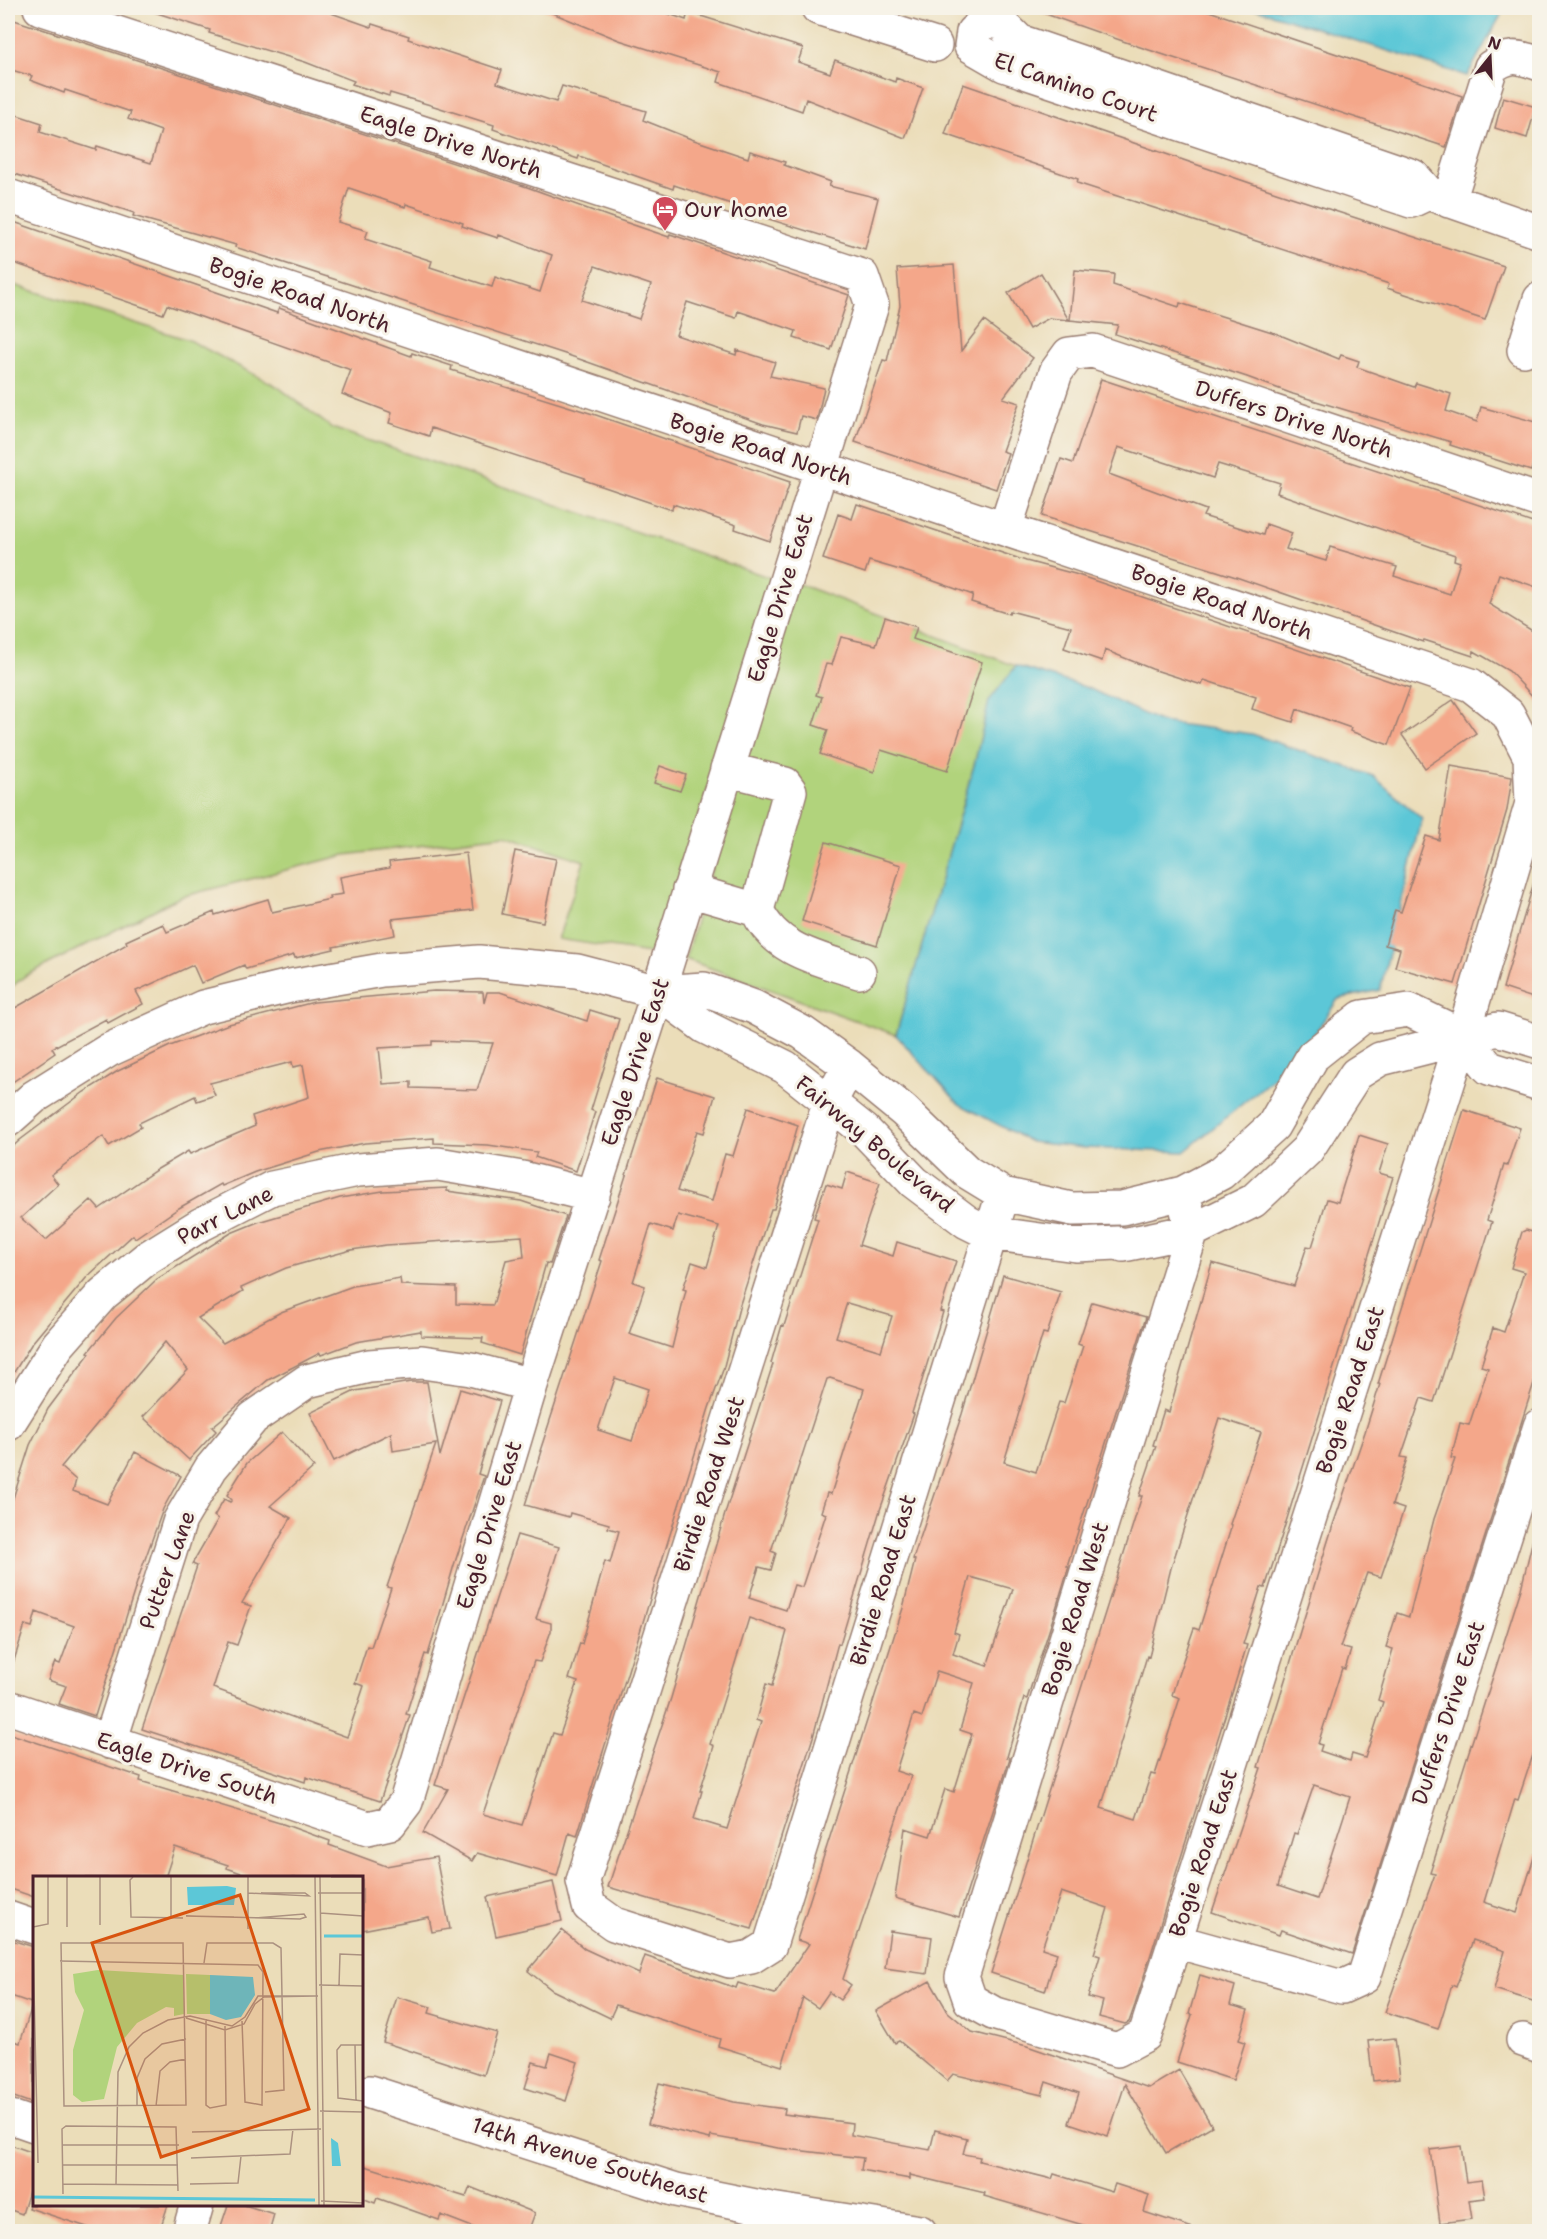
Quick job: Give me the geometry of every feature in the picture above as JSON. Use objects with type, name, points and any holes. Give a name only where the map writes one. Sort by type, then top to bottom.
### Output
[{"type":"street","name":"Eagle Drive North","points":[[40,8],[862,276]]},
{"type":"street","points":[[822,8],[934,45]]},
{"type":"street","name":"El Camino Court","points":[[1438,197],[1411,201],[1004,65],[971,46],[973,32],[986,20],[1001,23],[1019,41],[1413,176],[1438,197],[1539,232]]},
{"type":"street","points":[[1438,197],[1491,67],[1505,57],[1520,58],[1539,64]]},
{"type":"street","name":"Bogie Road North","points":[[8,196],[1470,685],[1509,714]]},
{"type":"street","name":"Eagle Drive East","points":[[368,1828],[390,1823],[406,1802],[531,1385],[658,992],[819,469],[872,305],[862,276]]},
{"type":"street","points":[[1524,350],[1539,300]]},
{"type":"street","name":"Duffers Drive North","points":[[1005,530],[1056,372],[1069,354],[1093,351],[1539,501]]},
{"type":"street","name":"Bogie Road East","points":[[1117,2050],[1145,2035],[1463,1036],[1532,803],[1530,757],[1509,714]]},
{"type":"street","points":[[727,769],[785,784],[790,791],[757,910],[762,921],[789,948],[859,972]]},
{"type":"street","points":[[689,890],[757,910]]},
{"type":"street","name":"Fairway Boulevard","points":[[8,1120],[34,1097],[110,1050],[204,1007],[290,986],[382,970],[479,962],[577,971],[658,992],[704,989],[754,1007],[803,1033],[849,1066],[904,1111],[967,1172],[1003,1194],[1072,1209],[1122,1208],[1183,1193],[1221,1173],[1273,1126],[1313,1056],[1362,1017],[1409,1010],[1463,1036],[1489,1068],[1539,1084]]},
{"type":"street","name":"Fairway Boulevard","points":[[658,992],[705,1027],[785,1067],[864,1130],[914,1182],[967,1222],[989,1233],[1076,1245],[1117,1243],[1123,1245],[1192,1231],[1253,1201],[1307,1150],[1356,1074],[1380,1059],[1463,1036],[1498,1029],[1539,1042]]},
{"type":"street","name":"Birdie Road West","points":[[751,1957],[730,1961],[614,1924],[590,1906],[583,1881],[830,1104],[849,1066]]},
{"type":"street","name":"Parr Lane","points":[[8,1424],[58,1345],[103,1294],[147,1258],[182,1236],[272,1188],[358,1170],[438,1164],[522,1178],[593,1196]]},
{"type":"street","points":[[1183,1193],[1192,1231]]},
{"type":"street","name":"Birdie Road East","points":[[751,1957],[770,1945],[989,1233],[1003,1194]]},
{"type":"street","name":"Bogie Road West","points":[[1117,2050],[993,2013],[970,2000],[962,1977],[1192,1231]]},
{"type":"street","name":"Putter Lane","points":[[110,1742],[180,1520],[212,1468],[253,1418],[307,1381],[369,1366],[422,1362],[471,1369],[531,1385]]},
{"type":"street","name":"Duffers Drive East","points":[[1175,1941],[1342,1987],[1364,1977],[1539,1426]]},
{"type":"street","name":"Eagle Drive South","points":[[8,1707],[368,1828]]},
{"type":"street","points":[[8,1918],[33,1927]]},
{"type":"street","name":"14th Avenue Southeast","points":[[370,2092],[676,2190],[771,2209],[920,2232]]},
{"type":"street","points":[[8,2116],[33,2124]]},
{"type":"street","points":[[189,2232],[197,2206]]},
{"type":"green space","points":[[8,283],[189,340],[278,387],[332,428],[774,579],[661,939],[649,953],[558,939],[584,861],[505,835],[345,855],[180,897],[25,976],[8,990]]},
{"type":"green space","points":[[796,583],[1016,666],[989,701],[975,762],[896,1035],[685,959]]},
{"type":"water","points":[[1253,8],[1505,8],[1467,76]]},
{"type":"water","points":[[1016,666],[1088,688],[1161,722],[1252,734],[1373,776],[1422,819],[1380,990],[1338,999],[1299,1057],[1184,1152],[1085,1148],[1031,1142],[959,1104],[896,1035],[975,762],[989,701]]},
{"type":"building","points":[[152,8],[317,8],[371,27],[372,24],[409,36],[408,39],[502,70],[497,83],[556,102],[562,86],[646,111],[643,120],[691,139],[748,158],[750,151],[785,162],[784,165],[831,182],[829,186],[878,198],[865,249],[733,208],[734,205],[674,185],[673,189],[579,156],[578,159],[493,129],[494,125],[390,93],[389,96],[352,84],[354,81],[305,62],[209,33],[210,30],[151,11]]},
{"type":"building","points":[[540,8],[652,8],[686,20],[688,12],[803,48],[798,62],[830,73],[835,60],[895,82],[896,78],[923,88],[905,138],[806,99],[802,111],[718,82],[721,72],[619,40]]},
{"type":"building","points":[[1034,8],[1200,8],[1462,96],[1446,147],[1137,46],[1034,10]]},
{"type":"building","points":[[8,18],[527,187],[669,237],[670,234],[849,295],[831,350],[794,338],[796,331],[738,311],[736,318],[687,302],[676,335],[736,355],[737,350],[775,362],[770,376],[824,388],[817,420],[801,416],[797,432],[763,424],[565,354],[235,247],[236,245],[133,216],[134,213],[8,172],[8,112],[42,123],[40,132],[96,150],[97,146],[151,163],[161,131],[128,119],[131,112],[65,90],[64,93],[30,80],[32,76],[8,69]],"holes":[[[349,188],[405,207],[406,204],[463,223],[462,226],[498,238],[499,235],[552,255],[540,292],[495,277],[492,287],[430,267],[432,261],[365,239],[368,231],[338,222]],[[595,266],[651,285],[639,319],[582,300]]]},
{"type":"building","points":[[963,84],[1276,192],[1504,266],[1485,320],[1387,288],[1389,284],[1077,183],[1078,179],[945,134]]},
{"type":"building","points":[[1503,97],[1536,107],[1527,138],[1495,128]]},
{"type":"building","points":[[8,220],[277,313],[279,308],[411,356],[412,353],[452,366],[451,370],[593,414],[790,482],[770,541],[735,529],[736,525],[673,504],[672,510],[584,480],[585,478],[431,428],[429,436],[389,423],[392,413],[342,394],[351,370],[167,305],[163,314],[8,261]]},
{"type":"building","points":[[954,265],[961,351],[984,321],[1033,358],[1003,398],[1019,403],[1002,451],[1008,453],[996,489],[855,442],[883,360],[887,361],[900,306],[897,269]]},
{"type":"building","points":[[1075,270],[1114,274],[1113,285],[1179,307],[1180,303],[1275,333],[1339,359],[1341,355],[1359,361],[1357,367],[1414,387],[1416,383],[1451,394],[1446,411],[1477,422],[1481,407],[1539,423],[1539,444],[1531,471],[1450,445],[1451,442],[1293,394],[1115,334],[1118,325],[1070,320]]},
{"type":"building","points":[[1041,273],[1069,320],[1049,318],[1029,329],[1008,293]]},
{"type":"building","points":[[1101,379],[1539,525],[1539,588],[1499,574],[1489,604],[1539,635],[1539,703],[1509,671],[1474,651],[1473,656],[1424,640],[1423,642],[1236,577],[1042,516],[1061,459],[1073,463]],"holes":[[[1118,447],[1213,478],[1218,464],[1280,483],[1277,493],[1455,555],[1454,560],[1460,562],[1450,594],[1394,576],[1397,567],[1330,547],[1326,561],[1286,549],[1292,533],[1266,524],[1263,535],[1203,516],[1206,510],[1109,474]]]},
{"type":"building","points":[[857,504],[1026,561],[1075,574],[1410,688],[1389,745],[1350,731],[1351,728],[1297,709],[1293,722],[1252,709],[1256,697],[1204,680],[1202,685],[1152,669],[1105,650],[1102,661],[1064,648],[1071,627],[1010,611],[1009,614],[971,602],[973,595],[917,575],[869,561],[865,573],[823,559],[838,514],[852,519]]},
{"type":"building","points":[[885,617],[917,627],[913,639],[982,662],[947,771],[881,750],[874,772],[820,754],[828,730],[813,725],[822,697],[816,695],[826,664],[832,665],[841,637],[876,645]]},
{"type":"building","points":[[1453,700],[1476,733],[1425,768],[1402,735]]},
{"type":"building","points":[[660,766],[686,775],[680,791],[654,783]]},
{"type":"building","points":[[1451,766],[1512,777],[1507,810],[1455,984],[1395,967],[1400,949],[1385,945],[1395,910],[1401,912],[1426,836],[1439,840]]},
{"type":"building","points":[[826,842],[901,865],[877,945],[802,921]]},
{"type":"building","points":[[515,851],[556,859],[543,922],[502,914]]},
{"type":"building","points":[[466,853],[473,910],[392,919],[395,935],[333,947],[334,949],[295,958],[294,955],[246,969],[244,965],[201,983],[193,965],[136,991],[143,1004],[108,1023],[106,1019],[52,1048],[55,1053],[8,1085],[8,1012],[127,944],[126,941],[163,924],[167,932],[214,912],[215,915],[268,899],[272,912],[330,899],[329,896],[343,894],[340,877],[390,868],[389,862]]},
{"type":"building","points":[[1534,882],[1539,882],[1539,1000],[1503,988]]},
{"type":"building","points":[[434,991],[483,992],[484,1003],[487,992],[500,992],[587,1021],[590,1010],[619,1019],[591,1110],[595,1112],[576,1171],[535,1157],[537,1152],[488,1145],[434,1143],[434,1138],[365,1143],[319,1152],[255,1172],[222,1186],[221,1184],[179,1208],[135,1238],[133,1235],[87,1277],[32,1343],[8,1382],[8,1151],[84,1092],[118,1071],[170,1046],[229,1024],[314,1002]],"holes":[[[432,1041],[493,1043],[477,1090],[411,1088],[411,1082],[383,1084],[379,1048],[432,1045]],[[292,1062],[293,1067],[303,1065],[309,1097],[252,1116],[255,1126],[190,1154],[188,1151],[99,1209],[91,1200],[46,1240],[21,1218],[58,1184],[51,1175],[103,1136],[109,1146],[141,1127],[139,1123],[195,1096],[197,1101],[215,1095],[210,1083]]]},
{"type":"building","points":[[657,1078],[715,1096],[704,1133],[697,1131],[677,1191],[712,1201],[725,1154],[733,1156],[748,1108],[798,1125],[774,1209],[771,1209],[740,1304],[723,1370],[709,1408],[577,1836],[569,1833],[557,1876],[477,1853],[472,1861],[423,1833],[448,1789],[435,1785],[517,1535],[559,1547],[536,1619],[551,1623],[551,1631],[540,1662],[534,1661],[483,1814],[522,1825],[553,1733],[560,1735],[578,1682],[569,1679],[580,1643],[582,1644],[605,1561],[610,1563],[619,1531],[608,1528],[609,1524],[570,1513],[569,1517],[525,1505],[542,1451],[540,1451],[602,1261],[599,1260]],"holes":[[[678,1215],[719,1226],[707,1267],[692,1262],[683,1289],[686,1290],[672,1348],[629,1334],[645,1286],[633,1282],[651,1224],[673,1231]],[[615,1378],[648,1389],[632,1441],[598,1430]]]},
{"type":"building","points":[[1464,1110],[1520,1128],[1507,1166],[1504,1165],[1487,1220],[1492,1222],[1434,1402],[1421,1398],[1401,1457],[1407,1458],[1392,1505],[1404,1509],[1381,1577],[1367,1573],[1340,1647],[1351,1650],[1345,1669],[1342,1668],[1318,1744],[1322,1745],[1320,1751],[1350,1761],[1352,1754],[1365,1758],[1383,1702],[1378,1700],[1393,1649],[1386,1647],[1397,1613],[1409,1617],[1434,1519],[1455,1459],[1451,1458],[1460,1423],[1469,1425],[1488,1368],[1481,1366],[1493,1328],[1504,1332],[1524,1272],[1511,1268],[1522,1232],[1526,1230],[1539,1234],[1539,1367],[1352,1954],[1281,1930],[1279,1935],[1212,1912],[1261,1768],[1258,1767],[1333,1525],[1380,1384],[1378,1384]],"holes":[[[1314,1785],[1350,1797],[1317,1899],[1278,1886],[1294,1833],[1297,1834]]]},
{"type":"building","points":[[1359,1135],[1388,1144],[1379,1173],[1393,1177],[1277,1551],[1265,1588],[1261,1587],[1243,1644],[1247,1645],[1135,2005],[1129,2022],[1125,2024],[1099,2017],[1103,2001],[1088,1997],[1100,1956],[1094,1954],[1108,1908],[1061,1892],[1042,1948],[1057,1953],[1045,1991],[991,1973],[1142,1496],[1139,1496],[1156,1446],[1153,1445],[1164,1410],[1169,1412],[1212,1263],[1294,1286],[1307,1246],[1312,1247],[1327,1199],[1338,1202]],"holes":[[[1219,1418],[1261,1432],[1230,1524],[1232,1525],[1199,1630],[1194,1628],[1177,1678],[1172,1695],[1180,1698],[1155,1775],[1151,1774],[1136,1819],[1101,1808],[1147,1656],[1149,1657],[1171,1568]]]},
{"type":"building","points":[[847,1172],[880,1183],[859,1245],[893,1256],[897,1242],[956,1261],[912,1413],[914,1414],[880,1510],[840,1644],[838,1643],[813,1737],[752,1929],[608,1887],[671,1698],[727,1507],[773,1364],[771,1363],[782,1325],[784,1326],[818,1219],[814,1218],[826,1184],[842,1189]],"holes":[[[847,1303],[892,1316],[881,1351],[836,1337]],[[827,1379],[864,1389],[831,1494],[827,1493],[821,1512],[826,1514],[802,1587],[794,1585],[786,1610],[749,1598],[759,1567],[771,1570],[776,1553],[771,1551]],[[749,1618],[787,1631],[772,1686],[766,1684],[756,1720],[761,1722],[727,1829],[694,1819],[714,1746],[710,1744]]]},
{"type":"building","points":[[447,1188],[447,1191],[521,1201],[566,1216],[550,1264],[546,1263],[520,1355],[482,1343],[483,1338],[421,1336],[421,1331],[356,1342],[321,1355],[320,1353],[268,1380],[212,1427],[216,1431],[189,1460],[143,1417],[188,1370],[165,1342],[61,1467],[76,1480],[73,1491],[107,1504],[135,1452],[181,1476],[163,1509],[139,1576],[95,1716],[59,1704],[66,1686],[48,1680],[55,1662],[60,1664],[74,1626],[36,1612],[32,1627],[25,1625],[12,1667],[8,1666],[8,1514],[30,1445],[48,1409],[90,1353],[88,1352],[116,1318],[157,1279],[231,1233],[258,1222],[340,1198],[383,1191]],"holes":[[[522,1236],[524,1257],[506,1260],[493,1305],[456,1304],[456,1287],[401,1285],[400,1278],[353,1286],[281,1312],[223,1343],[198,1318],[243,1291],[241,1288],[286,1268],[351,1250],[386,1245]]]},
{"type":"building","points":[[1003,1275],[1061,1292],[1047,1334],[1043,1333],[1004,1462],[1036,1472],[1059,1402],[1064,1403],[1083,1346],[1078,1344],[1092,1302],[1146,1317],[1067,1566],[1069,1566],[1055,1612],[1027,1699],[1024,1698],[1007,1757],[1010,1758],[959,1917],[895,1898],[905,1828],[930,1836],[945,1789],[954,1792],[972,1734],[960,1730],[974,1683],[937,1671],[922,1717],[914,1714],[896,1771],[911,1776],[843,1979],[851,1985],[840,2000],[829,1992],[818,2008],[803,1998],[782,2066],[718,2046],[720,2039],[616,2005],[610,2018],[552,1990],[528,1971],[562,1930],[585,1949],[639,1974],[645,1956],[736,1988],[738,1983],[775,1994],[809,1944],[797,1940],[903,1608],[915,1560],[913,1559],[962,1414]],"holes":[[[970,1577],[1013,1589],[987,1666],[953,1654],[959,1634],[954,1632]]]},
{"type":"building","points":[[411,1382],[427,1382],[440,1456],[460,1389],[500,1401],[478,1474],[484,1476],[454,1565],[428,1655],[425,1654],[406,1714],[410,1715],[380,1801],[306,1777],[305,1782],[142,1729],[197,1566],[192,1564],[218,1519],[214,1516],[224,1499],[230,1502],[232,1500],[227,1495],[247,1463],[282,1432],[314,1467],[270,1506],[291,1518],[242,1603],[251,1606],[237,1645],[228,1642],[213,1688],[347,1737],[364,1686],[355,1683],[367,1646],[371,1647],[391,1588],[387,1587],[436,1444],[393,1451],[391,1433],[334,1461],[310,1413],[355,1391]]},
{"type":"building","points":[[1534,1535],[1539,1536],[1539,1737],[1518,1800],[1515,1799],[1484,1902],[1517,1913],[1535,1854],[1539,1855],[1539,2003],[1494,1989],[1505,1951],[1473,1940],[1456,1987],[1452,1985],[1438,2029],[1385,2012],[1435,1874],[1430,1873],[1521,1589]]},
{"type":"building","points":[[8,1733],[141,1777],[140,1781],[283,1824],[330,1841],[329,1845],[386,1866],[436,1857],[450,1929],[432,1932],[429,1917],[363,1930],[363,1876],[249,1876],[227,1868],[228,1865],[175,1847],[166,1876],[33,1876],[33,1897],[8,1888]]},
{"type":"building","points":[[553,1882],[562,1921],[496,1936],[487,1897]]},
{"type":"building","points":[[890,1931],[932,1937],[927,1974],[885,1968]]},
{"type":"building","points":[[8,1939],[33,1947],[33,2004],[8,1995]]},
{"type":"building","points":[[1200,1975],[1235,1986],[1230,2005],[1248,2010],[1239,2040],[1245,2042],[1233,2080],[1177,2062],[1192,2015],[1189,2014]]},
{"type":"building","points":[[930,1981],[948,2012],[972,2032],[1027,2046],[1149,2088],[1179,2070],[1212,2126],[1166,2153],[1125,2084],[1108,2136],[1069,2123],[1079,2093],[1046,2082],[1042,2095],[953,2074],[947,2081],[899,2041],[895,2043],[876,2011]]},
{"type":"building","points":[[397,1997],[431,2007],[429,2013],[497,2033],[484,2075],[383,2042]]},
{"type":"building","points":[[31,2009],[33,2009],[33,2104],[8,2095],[8,2039],[20,2043]]},
{"type":"building","points":[[1395,2038],[1400,2078],[1373,2081],[1368,2041]]},
{"type":"building","points":[[551,2053],[578,2062],[566,2101],[525,2088],[533,2062],[547,2066]]},
{"type":"building","points":[[659,2083],[734,2102],[785,2109],[784,2114],[852,2123],[851,2135],[930,2150],[935,2130],[967,2138],[963,2154],[980,2157],[979,2161],[1052,2179],[1054,2174],[1112,2192],[1115,2184],[1149,2195],[1144,2212],[1193,2228],[1193,2232],[1107,2232],[984,2196],[985,2193],[910,2175],[910,2179],[861,2170],[863,2158],[778,2148],[711,2136],[710,2139],[648,2124]]},
{"type":"building","points":[[8,2144],[33,2153],[33,2178],[22,2214],[8,2209]]},
{"type":"building","points":[[1461,2146],[1466,2182],[1482,2180],[1485,2198],[1469,2200],[1472,2219],[1440,2223],[1430,2150]]},
{"type":"building","points":[[363,2165],[466,2197],[470,2187],[535,2213],[528,2232],[485,2232],[441,2215],[439,2220],[377,2198],[375,2203],[363,2198]]},
{"type":"building","points":[[30,2205],[168,2206],[159,2232],[102,2232],[29,2208]]},
{"type":"building","points":[[228,2206],[247,2206],[274,2214],[269,2232],[219,2232]]},
{"type":"place","name":"Our home","points":[[665,232]]}]
